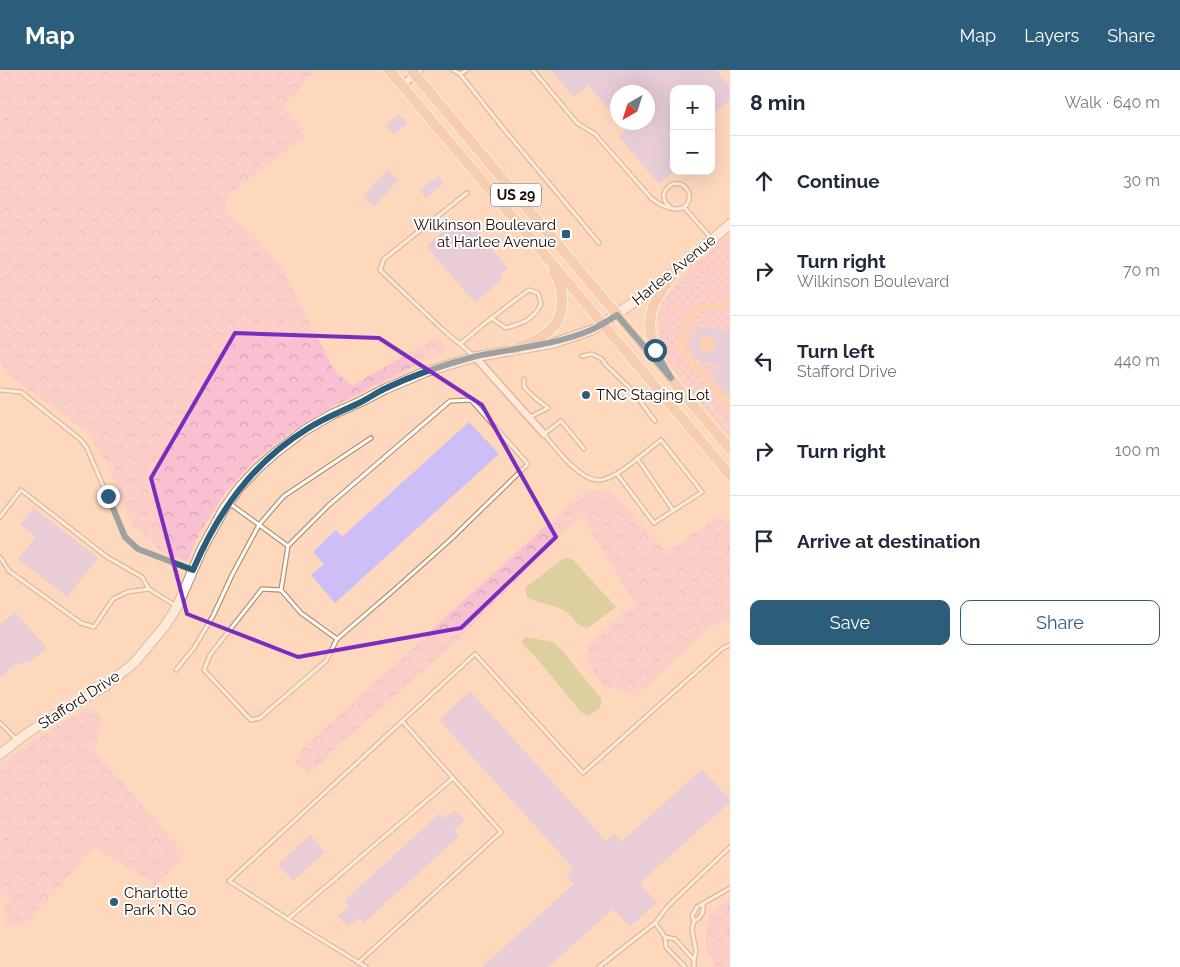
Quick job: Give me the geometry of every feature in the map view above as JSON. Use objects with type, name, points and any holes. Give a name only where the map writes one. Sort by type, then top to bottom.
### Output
[{"type":"main road","name":"US 29","points":[[389,70],[730,475]]},
{"type":"main road","name":"US 29","points":[[415,72],[730,449]]},
{"type":"main road","points":[[514,349],[538,339],[550,331],[557,322],[560,313],[561,288],[557,276],[542,252]]},
{"type":"main road","points":[[671,378],[655,350],[650,328],[651,316],[658,297],[679,268]]},
{"type":"street","points":[[402,86],[415,72]]},
{"type":"street","name":"Harlee Avenue","points":[[617,315],[679,268],[730,224]]},
{"type":"street","name":"Stafford Drive","points":[[0,754],[43,723],[92,695],[134,663],[165,626],[176,607],[202,549],[229,503],[274,452],[311,426],[333,414],[425,372],[475,357],[554,343],[592,330],[617,315]]},
{"type":"street","points":[[475,357],[544,434]]},
{"type":"lane","points":[[454,70],[460,74],[599,243]]},
{"type":"lane","points":[[460,74],[467,70]]},
{"type":"lane","points":[[533,70],[577,123],[595,134],[658,204],[672,208],[679,209],[684,207],[690,196],[687,189],[681,184],[674,184],[668,187],[664,193],[664,200],[672,208]]},
{"type":"lane","points":[[466,193],[384,259],[380,270],[475,357]]},
{"type":"lane","points":[[684,207],[712,239]]},
{"type":"lane","points":[[460,344],[492,318],[529,290],[538,293],[541,304],[536,314],[523,323],[506,328],[492,318]]},
{"type":"lane","points":[[582,356],[592,354],[602,359],[632,390],[655,421]]},
{"type":"lane","points":[[524,379],[524,387],[548,408],[529,418]]},
{"type":"lane","points":[[0,390],[21,392],[80,439],[87,448],[125,537],[138,549],[193,570]]},
{"type":"lane","points":[[281,590],[288,546],[329,505],[450,401],[471,400],[528,464],[450,540],[337,639],[326,660],[260,718],[252,720],[204,670],[210,655],[262,589],[281,590],[301,613],[337,639]]},
{"type":"lane","points":[[584,449],[561,421],[544,434],[557,451],[584,476],[599,480],[616,474],[661,440],[702,492],[654,523],[616,474]]},
{"type":"lane","points":[[176,670],[194,648],[213,616],[232,575],[259,525],[284,496],[371,438]]},
{"type":"lane","points":[[636,458],[673,510]]},
{"type":"lane","points":[[0,517],[21,490],[107,557],[142,577],[149,589],[176,607]]},
{"type":"lane","points":[[229,503],[288,546]]},
{"type":"lane","points":[[0,557],[9,571],[81,623],[94,627],[113,599],[127,592],[149,589]]},
{"type":"lane","points":[[366,967],[229,881],[475,654],[583,773],[723,648],[730,645]]},
{"type":"lane","points":[[358,963],[501,832],[402,720]]},
{"type":"lane","points":[[0,723],[17,741]]},
{"type":"lane","points":[[288,919],[453,778]]},
{"type":"lane","points":[[599,967],[655,923],[669,905],[730,847]]},
{"type":"lane","points":[[694,967],[696,951],[692,930],[694,921],[692,916],[697,907],[730,888]]},
{"type":"lane","points":[[694,921],[699,919],[702,914],[704,910],[703,904]]},
{"type":"lane","points":[[655,923],[665,937],[666,947],[685,967]]},
{"type":"lane","points":[[665,937],[675,939],[694,960]]},
{"type":"path","points":[[599,130],[610,121]]},
{"type":"highlighted area","points":[[235,333],[379,338],[482,405],[556,537],[461,628],[298,657],[187,614],[151,478]]},
{"type":"shaded area","points":[[730,231],[730,426],[674,359],[667,324],[675,287]]},
{"type":"shaded area","points":[[564,558],[573,560],[616,607],[588,628],[578,624],[565,611],[527,597],[525,588]]},
{"type":"shaded area","points":[[526,637],[553,642],[561,649],[602,700],[600,708],[589,716],[580,711],[523,644],[522,641]]},
{"type":"green space","points":[[0,70],[316,70],[284,105],[306,136],[227,196],[226,212],[257,238],[283,269],[334,370],[352,386],[436,337],[447,350],[336,405],[288,434],[255,460],[225,493],[200,532],[187,562],[161,551],[133,525],[105,460],[87,432],[6,373],[0,362]]},
{"type":"green space","points":[[730,237],[729,245],[714,257],[697,265],[667,293],[657,311],[656,327],[653,325],[656,309],[669,289],[688,269]]},
{"type":"green space","points":[[730,247],[730,300],[700,304],[690,310],[682,320],[678,340],[684,359],[730,412],[730,429],[664,351],[660,341],[658,315],[663,301],[668,295],[699,266]]},
{"type":"green space","points":[[730,307],[730,327],[722,334],[716,329],[702,327],[696,330],[689,340],[692,354],[697,359],[713,366],[721,377],[716,382],[727,395],[725,396],[693,358],[686,345],[685,331],[696,314],[709,309]]},
{"type":"green space","points":[[656,329],[658,342],[663,352],[730,432],[730,438],[663,357],[654,331]]},
{"type":"green space","points":[[610,490],[667,552],[720,515],[727,522],[730,521],[730,619],[712,626],[637,696],[602,685],[586,659],[587,645],[635,604],[581,516],[457,641],[309,773],[295,764],[306,744],[583,492]]},
{"type":"green space","points":[[90,706],[103,718],[94,750],[186,855],[155,885],[94,847],[30,920],[14,928],[7,924],[3,908],[11,901],[0,892],[0,764],[29,743]]},
{"type":"green space","points":[[730,898],[730,967],[714,967],[705,945],[709,916],[721,903]]},
{"type":"building","points":[[551,70],[716,70],[730,87],[730,100],[715,113],[715,85],[670,85],[670,174],[659,184],[618,136],[626,130],[655,130],[655,85],[610,85],[610,111],[588,85],[574,97]]},
{"type":"building","points":[[398,115],[408,123],[394,135],[386,125]]},
{"type":"building","points":[[387,170],[398,180],[374,207],[363,197]]},
{"type":"building","points":[[438,176],[444,183],[426,198],[420,190]]},
{"type":"building","points":[[466,219],[508,268],[499,275],[502,279],[475,303],[426,246],[454,222],[458,226]]},
{"type":"building","points":[[704,327],[714,328],[722,334],[730,327],[730,398],[711,373],[718,366],[699,360],[690,350],[689,343],[691,337],[698,329]],"holes":[[[704,337],[711,337],[714,340],[715,347],[712,352],[703,352],[699,348],[700,342]]]},
{"type":"building","points":[[469,422],[499,454],[335,603],[311,575],[324,564],[313,552],[336,530],[342,537]]},
{"type":"building","points":[[34,508],[98,558],[67,597],[18,559],[36,537],[20,524]]},
{"type":"building","points":[[15,612],[47,648],[29,663],[27,661],[15,664],[0,678],[0,625]]},
{"type":"building","points":[[470,691],[606,841],[614,834],[621,842],[702,769],[730,800],[640,883],[657,903],[630,927],[613,909],[548,967],[482,967],[574,884],[566,876],[574,869],[439,720]]},
{"type":"building","points":[[455,810],[465,820],[454,830],[459,836],[364,923],[359,918],[348,927],[338,916],[349,906],[344,901],[440,813],[445,819]]},
{"type":"building","points":[[310,835],[325,852],[293,881],[278,864]]},
{"type":"place","name":"Wilkinson Boulevard at Harlee Avenue","points":[[566,234]]},
{"type":"place","name":"TNC Staging Lot","points":[[586,395]]},
{"type":"place","name":"Charlotte Park 'N Go","points":[[114,902]]},
{"type":"route","points":[[108,496],[125,537],[138,549],[193,570],[224,509],[240,488],[274,452],[305,430],[333,414],[385,389],[451,363],[514,349],[554,343],[574,337],[592,330],[617,315],[671,378],[655,350]]}]
